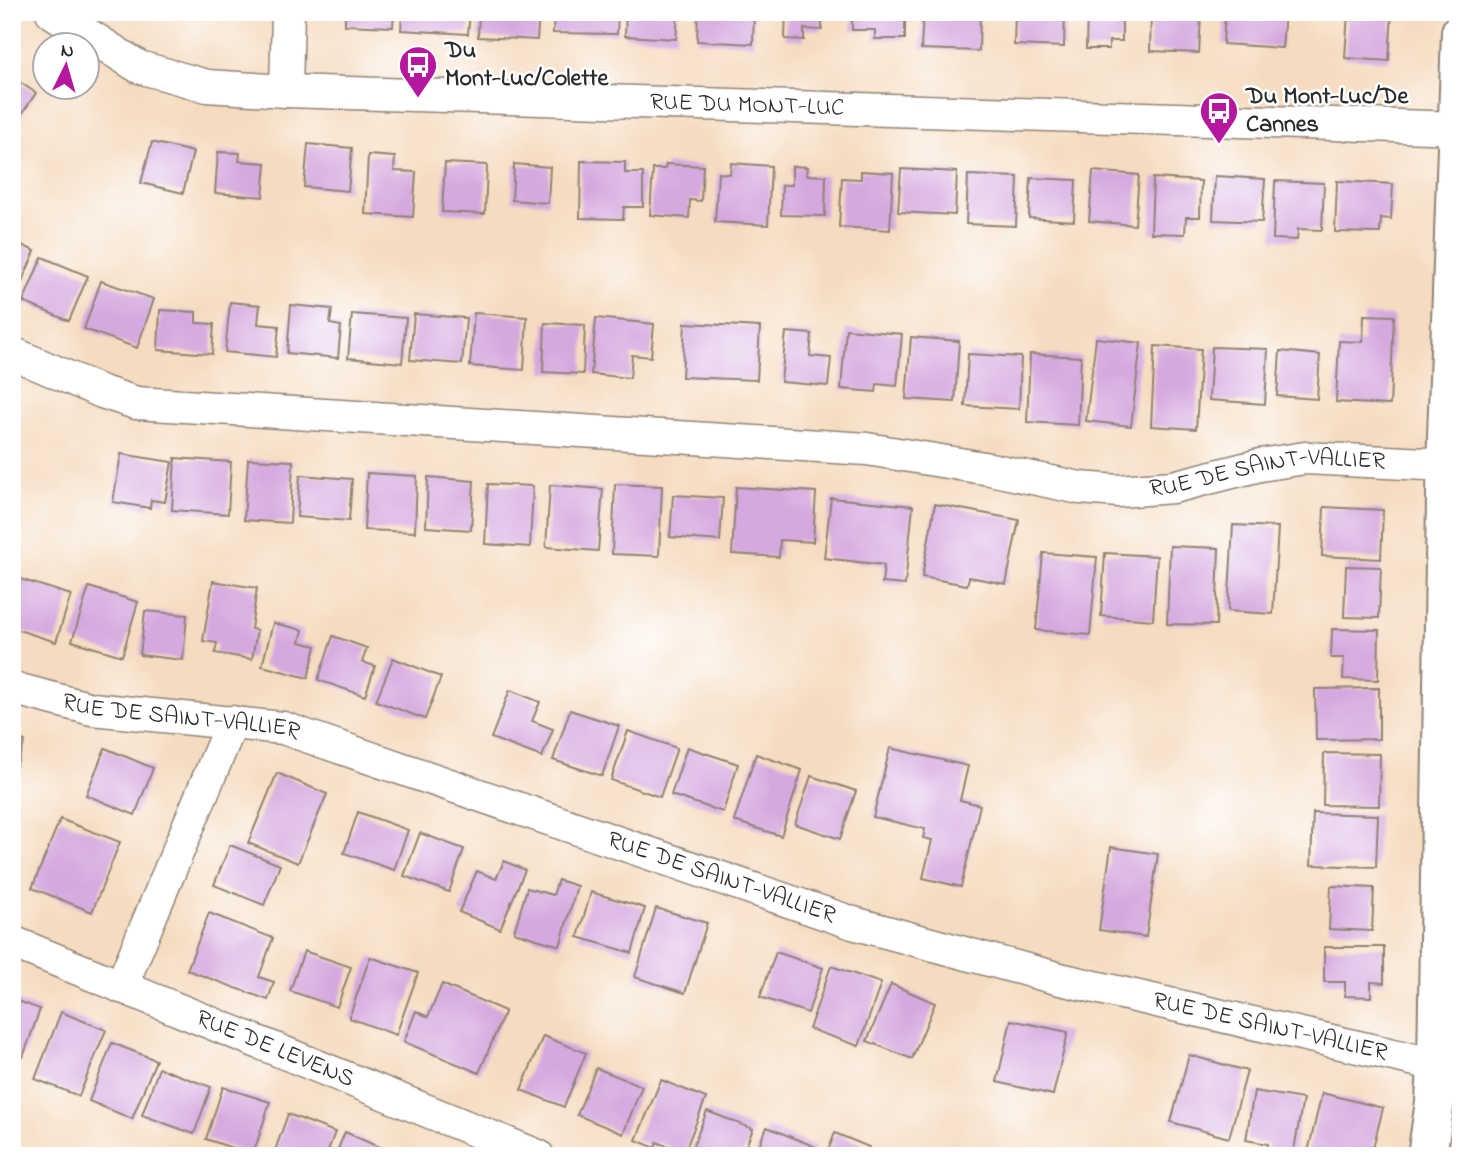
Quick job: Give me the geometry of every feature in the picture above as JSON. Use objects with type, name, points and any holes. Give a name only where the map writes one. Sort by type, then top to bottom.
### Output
[{"type":"street","name":"RUE DU MONT-LUC","points":[[52,12],[139,67],[207,86],[286,91],[1459,128]]},
{"type":"street","points":[[286,91],[288,12]]},
{"type":"street","points":[[1427,1156],[1435,1102],[1451,748],[1447,465],[1461,32]]},
{"type":"street","name":"RUE DE SAINT-VALLIER","points":[[12,353],[102,392],[136,403],[867,449],[990,469],[1054,484],[1118,491],[1173,487],[1260,465],[1305,458],[1447,465]]},
{"type":"street","name":"RUE DE SAINT-VALLIER","points":[[12,688],[92,709],[283,728],[853,923],[1060,979],[1437,1065]]},
{"type":"street","points":[[121,987],[232,722]]},
{"type":"street","name":"RUE DE LEVENS","points":[[12,942],[538,1156]]},
{"type":"building","points":[[345,12],[394,12],[393,27],[345,25]]},
{"type":"building","points":[[402,12],[470,12],[468,34],[401,30]]},
{"type":"building","points":[[479,12],[539,12],[537,40],[478,37]]},
{"type":"building","points":[[554,12],[618,12],[617,34],[553,33]]},
{"type":"building","points":[[626,12],[678,12],[676,39],[625,36]]},
{"type":"building","points":[[698,12],[754,12],[753,44],[697,41]]},
{"type":"building","points":[[786,12],[822,12],[822,30],[804,29],[804,40],[785,39]]},
{"type":"building","points":[[852,12],[905,12],[905,39],[875,39],[875,30],[852,30]]},
{"type":"building","points":[[923,12],[963,12],[980,15],[979,51],[921,49]]},
{"type":"building","points":[[1015,12],[1065,12],[1064,47],[1014,45]]},
{"type":"building","points":[[1087,12],[1122,12],[1122,41],[1109,41],[1109,49],[1086,49]]},
{"type":"building","points":[[1225,12],[1285,12],[1282,48],[1223,44]]},
{"type":"building","points":[[1348,12],[1392,12],[1389,61],[1345,58]]},
{"type":"building","points":[[1151,13],[1201,15],[1199,53],[1150,51]]},
{"type":"building","points":[[12,77],[32,90],[32,99],[15,124],[12,123]]},
{"type":"building","points":[[152,142],[193,152],[183,193],[141,183]]},
{"type":"building","points":[[308,144],[352,148],[348,191],[304,187]]},
{"type":"building","points":[[218,152],[240,153],[239,161],[266,163],[263,197],[215,193]]},
{"type":"building","points":[[368,155],[395,157],[394,171],[416,172],[413,217],[365,214]]},
{"type":"building","points":[[581,161],[625,162],[625,173],[643,173],[643,207],[624,207],[623,219],[580,218]]},
{"type":"building","points":[[445,163],[487,165],[485,214],[442,212]]},
{"type":"building","points":[[731,163],[771,166],[768,225],[715,222],[718,173],[730,174]]},
{"type":"building","points":[[514,164],[550,167],[548,203],[512,200]]},
{"type":"building","points":[[666,164],[703,166],[701,201],[690,200],[689,218],[650,215],[653,169],[665,169]]},
{"type":"building","points":[[792,166],[807,167],[806,175],[826,176],[825,216],[781,215],[782,185],[792,185]]},
{"type":"building","points":[[901,169],[957,172],[955,215],[898,212]]},
{"type":"building","points":[[861,171],[893,173],[890,230],[839,227],[842,178],[861,179]]},
{"type":"building","points":[[1093,171],[1139,175],[1135,225],[1089,221]]},
{"type":"building","points":[[968,175],[1018,177],[1016,226],[966,224]]},
{"type":"building","points":[[1215,176],[1265,179],[1262,222],[1213,220]]},
{"type":"building","points":[[1031,178],[1076,180],[1074,221],[1029,218]]},
{"type":"building","points":[[1153,178],[1201,181],[1200,217],[1186,217],[1185,234],[1151,233]]},
{"type":"building","points":[[1275,181],[1324,183],[1322,230],[1298,229],[1297,240],[1273,239]]},
{"type":"building","points":[[1337,181],[1393,184],[1391,219],[1381,218],[1380,233],[1335,232]]},
{"type":"building","points":[[12,241],[35,251],[17,294],[12,292]]},
{"type":"building","points":[[42,257],[88,276],[69,321],[23,302]]},
{"type":"building","points":[[101,281],[154,299],[137,348],[84,329]]},
{"type":"building","points":[[230,302],[260,305],[258,324],[279,326],[276,357],[225,352]]},
{"type":"building","points":[[291,305],[332,309],[330,324],[341,326],[338,358],[287,353]]},
{"type":"building","points":[[160,310],[196,312],[196,323],[214,324],[212,354],[158,350]]},
{"type":"building","points":[[474,313],[527,317],[524,370],[470,366]]},
{"type":"building","points":[[352,314],[406,318],[402,363],[348,358]]},
{"type":"building","points":[[414,314],[466,318],[462,364],[410,360]]},
{"type":"building","points":[[1364,315],[1394,316],[1390,405],[1336,402],[1339,341],[1363,342]]},
{"type":"building","points":[[596,318],[654,324],[651,357],[632,355],[630,378],[591,374]]},
{"type":"building","points":[[545,323],[585,325],[583,374],[543,372]]},
{"type":"building","points":[[685,323],[760,327],[757,380],[682,377]]},
{"type":"building","points":[[846,329],[902,334],[897,386],[877,384],[876,392],[841,389]]},
{"type":"building","points":[[786,332],[812,334],[810,356],[831,358],[828,386],[781,382]]},
{"type":"building","points":[[911,337],[959,341],[955,402],[906,399]]},
{"type":"building","points":[[1096,338],[1141,343],[1131,426],[1086,421]]},
{"type":"building","points":[[1155,346],[1201,349],[1196,429],[1151,426]]},
{"type":"building","points":[[1212,347],[1268,349],[1265,404],[1209,400]]},
{"type":"building","points":[[1280,351],[1320,355],[1317,399],[1277,396]]},
{"type":"building","points":[[968,354],[1021,357],[1019,409],[965,406]]},
{"type":"building","points":[[1030,354],[1081,357],[1078,425],[1027,422]]},
{"type":"building","points":[[121,454],[172,462],[165,502],[151,500],[150,508],[113,502]]},
{"type":"building","points":[[175,458],[231,462],[228,514],[172,510]]},
{"type":"building","points":[[248,459],[293,461],[290,523],[244,520]]},
{"type":"building","points":[[367,473],[417,476],[415,532],[364,530]]},
{"type":"building","points":[[300,475],[352,479],[349,521],[297,517]]},
{"type":"building","points":[[428,477],[474,481],[471,530],[426,527]]},
{"type":"building","points":[[488,484],[533,486],[530,547],[485,544]]},
{"type":"building","points":[[615,484],[662,486],[659,556],[612,554]]},
{"type":"building","points":[[550,485],[603,489],[598,551],[546,547]]},
{"type":"building","points":[[736,487],[816,492],[813,542],[780,540],[779,557],[732,554]]},
{"type":"building","points":[[673,495],[723,498],[720,541],[670,537]]},
{"type":"building","points":[[831,498],[913,506],[905,585],[882,583],[884,565],[824,558]]},
{"type":"building","points":[[935,504],[1019,520],[1006,584],[969,577],[967,585],[922,577]]},
{"type":"building","points":[[1324,507],[1383,510],[1381,559],[1322,556]]},
{"type":"building","points":[[1233,525],[1278,527],[1273,614],[1228,611]]},
{"type":"building","points":[[1170,546],[1219,548],[1216,625],[1167,624]]},
{"type":"building","points":[[1043,553],[1097,557],[1090,635],[1036,630]]},
{"type":"building","points":[[1105,553],[1157,556],[1153,620],[1101,616]]},
{"type":"building","points":[[1346,566],[1381,567],[1379,618],[1344,617]]},
{"type":"building","points":[[20,579],[71,595],[56,642],[12,628],[12,604]]},
{"type":"building","points":[[213,581],[257,588],[251,629],[257,630],[252,659],[215,653],[217,643],[203,641]]},
{"type":"building","points":[[89,587],[138,602],[122,656],[72,641]]},
{"type":"building","points":[[145,611],[187,615],[183,660],[140,655]]},
{"type":"building","points":[[273,623],[303,630],[300,642],[316,646],[308,678],[262,666]]},
{"type":"building","points":[[1332,629],[1379,630],[1378,680],[1343,679],[1344,658],[1331,658]]},
{"type":"building","points":[[333,636],[367,648],[362,662],[375,666],[365,696],[318,680]]},
{"type":"building","points":[[393,658],[441,677],[425,719],[376,701]]},
{"type":"building","points":[[1379,688],[1379,739],[1316,740],[1315,689]]},
{"type":"building","points":[[510,690],[540,702],[532,721],[553,729],[542,757],[491,738]]},
{"type":"building","points":[[570,710],[619,726],[602,776],[553,760]]},
{"type":"building","points":[[628,731],[677,748],[660,797],[611,780]]},
{"type":"building","points":[[12,736],[25,741],[16,766],[12,765]]},
{"type":"building","points":[[687,747],[738,764],[723,812],[671,795]]},
{"type":"building","points":[[105,748],[153,768],[135,815],[86,795]]},
{"type":"building","points":[[890,748],[968,766],[960,800],[980,805],[961,887],[923,878],[932,840],[923,838],[925,829],[873,817]]},
{"type":"building","points":[[1324,753],[1380,754],[1379,806],[1323,805]]},
{"type":"building","points":[[756,754],[802,770],[781,836],[734,821]]},
{"type":"building","points":[[277,773],[327,794],[298,863],[248,843]]},
{"type":"building","points":[[811,776],[856,791],[840,839],[795,824]]},
{"type":"building","points":[[358,812],[408,830],[394,870],[344,853]]},
{"type":"building","points":[[1313,813],[1378,815],[1376,867],[1311,865]]},
{"type":"building","points":[[60,819],[120,842],[92,912],[32,888]]},
{"type":"building","points":[[420,833],[464,849],[449,892],[404,876]]},
{"type":"building","points":[[230,845],[280,865],[264,905],[214,885]]},
{"type":"building","points":[[1111,847],[1158,854],[1146,937],[1099,930]]},
{"type":"building","points":[[504,861],[525,870],[500,929],[459,912],[477,871],[496,879]]},
{"type":"building","points":[[558,880],[577,886],[560,946],[514,932],[527,888],[553,895]]},
{"type":"building","points":[[1331,886],[1374,888],[1372,931],[1329,929]]},
{"type":"building","points":[[591,892],[645,908],[632,953],[578,937]]},
{"type":"building","points":[[656,908],[707,923],[685,993],[635,977]]},
{"type":"building","points":[[209,913],[273,938],[259,977],[274,982],[268,1000],[187,970]]},
{"type":"building","points":[[1324,947],[1384,947],[1384,983],[1371,982],[1371,997],[1345,996],[1345,982],[1324,982]]},
{"type":"building","points":[[304,951],[351,967],[337,1007],[290,991]]},
{"type":"building","points":[[776,952],[823,968],[808,1013],[760,997]]},
{"type":"building","points":[[370,957],[418,973],[396,1035],[349,1018]]},
{"type":"building","points":[[831,966],[881,983],[859,1046],[809,1029]]},
{"type":"building","points":[[442,984],[505,1011],[479,1073],[404,1042],[416,1011],[428,1017]]},
{"type":"building","points":[[891,984],[935,1003],[912,1059],[867,1041]]},
{"type":"building","points":[[12,999],[40,1009],[23,1057],[12,1054]]},
{"type":"building","points":[[61,1012],[106,1030],[79,1096],[35,1079]]},
{"type":"building","points":[[1011,1020],[1068,1032],[1053,1095],[997,1082]]},
{"type":"building","points":[[543,1036],[586,1053],[564,1107],[521,1090]]},
{"type":"building","points":[[112,1043],[156,1060],[132,1119],[89,1101]]},
{"type":"building","points":[[1189,1055],[1247,1071],[1229,1138],[1171,1122]]},
{"type":"building","points":[[159,1068],[211,1087],[194,1134],[142,1115]]},
{"type":"building","points":[[596,1068],[642,1086],[623,1134],[577,1115]]},
{"type":"building","points":[[661,1080],[706,1098],[684,1153],[657,1142],[655,1148],[636,1140]]},
{"type":"building","points":[[223,1087],[270,1102],[253,1155],[206,1139]]},
{"type":"building","points":[[1254,1091],[1303,1099],[1293,1156],[1267,1153],[1268,1144],[1246,1140]]},
{"type":"building","points":[[1322,1093],[1383,1108],[1371,1156],[1307,1156]]},
{"type":"building","points":[[707,1111],[753,1129],[742,1156],[689,1156]]},
{"type":"building","points":[[288,1114],[335,1132],[326,1156],[273,1156]]},
{"type":"building","points":[[767,1127],[816,1147],[812,1156],[754,1156]]},
{"type":"building","points":[[345,1132],[395,1154],[335,1156]]},
{"type":"building","points":[[835,1133],[869,1147],[866,1156],[826,1156]]},
{"type":"place","name":"Du Mont-Luc/Colette","points":[[418,99]]},
{"type":"place","name":"Du Mont-Luc/De Cannes","points":[[1219,145]]}]
